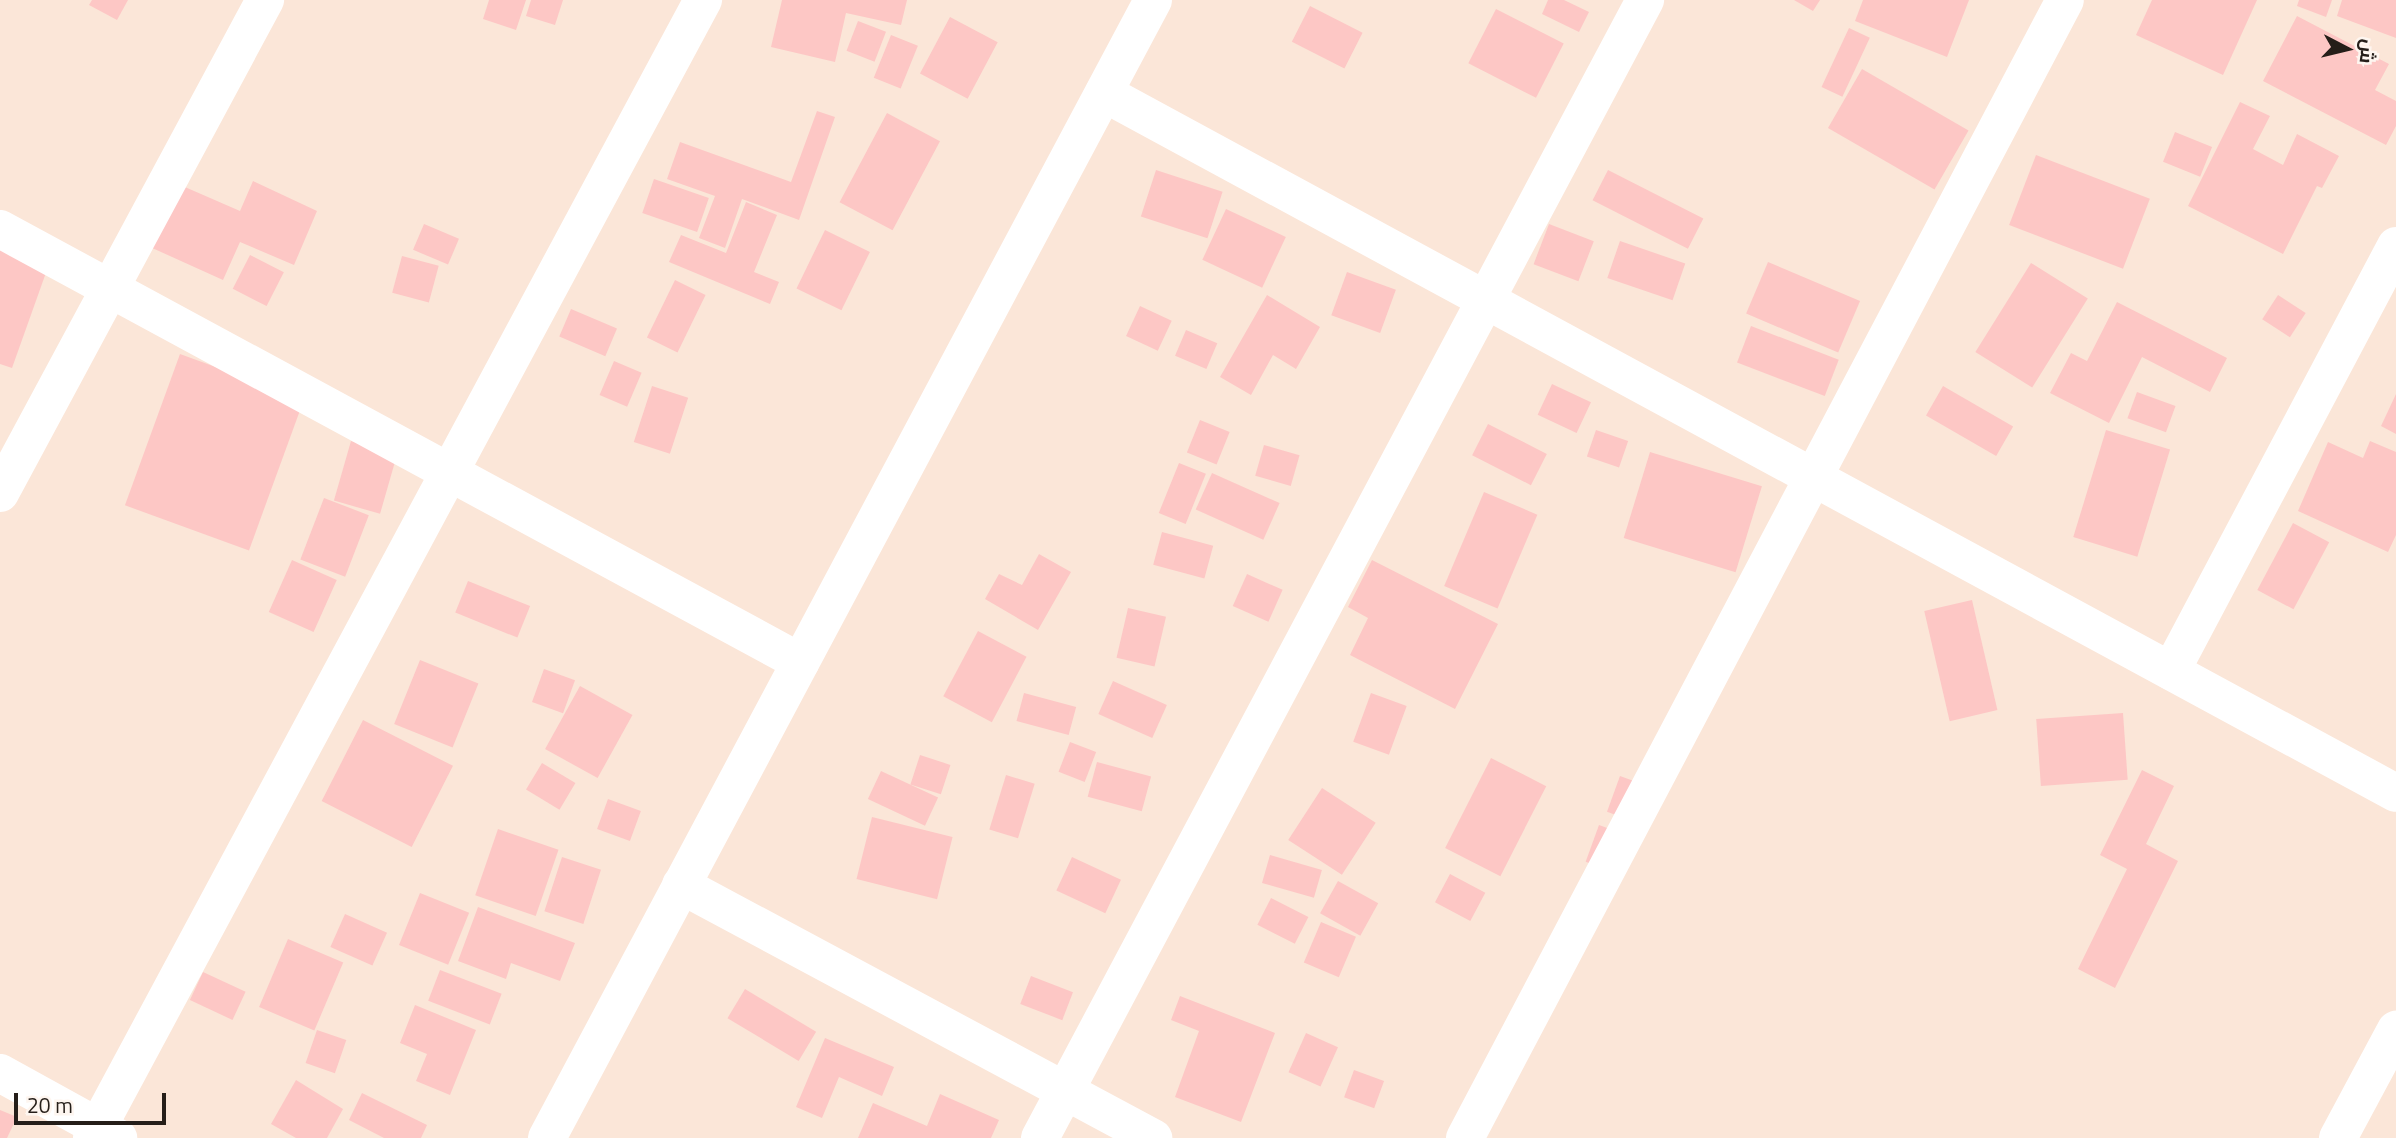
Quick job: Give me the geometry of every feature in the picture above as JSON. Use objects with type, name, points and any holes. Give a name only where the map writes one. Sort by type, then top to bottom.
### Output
[{"type":"street","points":[[0,493],[265,0]]},
{"type":"street","points":[[0,1073],[103,1134],[449,472],[703,0]]},
{"type":"street","points":[[547,1138],[1153,0]]},
{"type":"street","points":[[1040,1138],[1645,0]]},
{"type":"street","points":[[1465,1138],[2065,0]]},
{"type":"street","points":[[1104,93],[2396,793]]},
{"type":"street","points":[[0,229],[800,662]]},
{"type":"street","points":[[2171,671],[2396,246]]},
{"type":"street","points":[[681,885],[1153,1138]]},
{"type":"street","points":[[2338,1138],[2396,1030]]},
{"type":"building","points":[[92,0],[128,0],[117,20],[89,5]]},
{"type":"building","points":[[489,0],[526,0],[516,30],[483,19]]},
{"type":"building","points":[[531,0],[563,0],[555,25],[526,16]]},
{"type":"building","points":[[782,0],[907,0],[901,25],[846,13],[835,62],[771,47]]},
{"type":"building","points":[[1548,0],[1564,0],[1589,12],[1579,32],[1542,14]]},
{"type":"building","points":[[1794,0],[1820,0],[1813,11]]},
{"type":"building","points":[[1863,0],[1969,0],[1947,57],[1855,21]]},
{"type":"building","points":[[2152,0],[2257,0],[2223,75],[2136,35]]},
{"type":"building","points":[[2299,0],[2332,0],[2326,17],[2297,6]]},
{"type":"building","points":[[2342,0],[2396,0],[2396,38],[2337,16]]},
{"type":"building","points":[[1310,6],[1363,33],[1344,68],[1292,42]]},
{"type":"building","points":[[1496,9],[1564,44],[1536,98],[1468,63]]},
{"type":"building","points":[[2297,16],[2389,64],[2375,90],[2396,101],[2396,126],[2386,145],[2263,81]]},
{"type":"building","points":[[950,17],[998,42],[968,99],[920,74]]},
{"type":"building","points":[[858,21],[886,32],[875,62],[847,51]]},
{"type":"building","points":[[1849,28],[1870,38],[1842,97],[1822,87]]},
{"type":"building","points":[[891,35],[918,46],[901,89],[874,78]]},
{"type":"building","points":[[1862,69],[1969,130],[1935,189],[1828,128]]},
{"type":"building","points":[[2240,102],[2270,116],[2253,149],[2283,165],[2297,134],[2339,156],[2322,188],[2317,186],[2283,254],[2188,206]]},
{"type":"building","points":[[817,111],[835,117],[799,220],[742,199],[725,248],[699,238],[715,196],[667,179],[680,142],[791,182]]},
{"type":"building","points":[[887,113],[940,141],[893,230],[840,202]]},
{"type":"building","points":[[2175,132],[2212,147],[2200,177],[2163,162]]},
{"type":"building","points":[[2036,155],[2150,199],[2123,269],[2009,225]]},
{"type":"building","points":[[1156,170],[1223,192],[1207,238],[1141,217]]},
{"type":"building","points":[[1608,170],[1703,219],[1688,249],[1593,200]]},
{"type":"building","points":[[654,179],[709,198],[697,232],[642,213]]},
{"type":"building","points":[[253,181],[317,211],[294,265],[240,242],[223,280],[150,247],[178,184],[240,211]]},
{"type":"building","points":[[746,202],[777,215],[754,272],[779,282],[770,304],[669,262],[681,235],[726,253]]},
{"type":"building","points":[[1226,209],[1286,237],[1262,288],[1202,260]]},
{"type":"building","points":[[424,224],[459,239],[448,265],[413,250]]},
{"type":"building","points":[[1549,224],[1594,241],[1578,281],[1534,264]]},
{"type":"building","points":[[825,230],[870,252],[841,310],[797,288]]},
{"type":"building","points":[[1620,241],[1685,263],[1673,300],[1607,278]]},
{"type":"building","points":[[0,250],[48,267],[12,368],[0,364]]},
{"type":"building","points":[[250,255],[284,272],[267,306],[233,289]]},
{"type":"building","points":[[402,256],[439,266],[429,303],[392,293]]},
{"type":"building","points":[[1768,262],[1860,301],[1838,353],[1746,314]]},
{"type":"building","points":[[2031,263],[2088,299],[2032,388],[1975,352]]},
{"type":"building","points":[[1347,272],[1396,290],[1380,333],[1331,315]]},
{"type":"building","points":[[675,280],[706,295],[678,352],[647,338]]},
{"type":"building","points":[[1267,295],[1320,327],[1296,369],[1273,355],[1251,395],[1220,377]]},
{"type":"building","points":[[2278,295],[2306,313],[2290,337],[2262,319]]},
{"type":"building","points":[[2117,302],[2227,358],[2210,392],[2142,357],[2109,423],[2050,393],[2071,353],[2087,361]]},
{"type":"building","points":[[1140,306],[1172,321],[1158,351],[1126,336]]},
{"type":"building","points":[[571,309],[617,329],[605,356],[559,337]]},
{"type":"building","points":[[1751,326],[1839,360],[1825,396],[1737,362]]},
{"type":"building","points":[[1186,330],[1217,343],[1206,369],[1175,356]]},
{"type":"building","points":[[180,354],[304,399],[249,550],[125,505]]},
{"type":"building","points":[[614,361],[642,373],[627,407],[600,395]]},
{"type":"building","points":[[1552,384],[1591,402],[1577,433],[1538,415]]},
{"type":"building","points":[[652,386],[688,398],[670,454],[634,442]]},
{"type":"building","points":[[1943,386],[2013,426],[1996,456],[1926,415]]},
{"type":"building","points":[[2137,392],[2176,406],[2166,432],[2127,418]]},
{"type":"building","points":[[2396,394],[2396,434],[2381,426]]},
{"type":"building","points":[[1200,420],[1230,432],[1217,464],[1187,452]]},
{"type":"building","points":[[1488,424],[1547,454],[1531,485],[1472,455]]},
{"type":"building","points":[[1596,430],[1628,441],[1619,468],[1587,456]]},
{"type":"building","points":[[2106,430],[2170,450],[2137,557],[2073,537]]},
{"type":"building","points":[[351,441],[397,454],[380,514],[334,501]]},
{"type":"building","points":[[2370,441],[2396,452],[2396,535],[2388,552],[2298,511],[2328,442],[2363,458]]},
{"type":"building","points":[[1264,445],[1300,455],[1291,486],[1255,476]]},
{"type":"building","points":[[1650,452],[1762,486],[1736,572],[1624,538]]},
{"type":"building","points":[[1179,463],[1206,474],[1186,524],[1159,513]]},
{"type":"building","points":[[1212,473],[1280,503],[1263,540],[1196,510]]},
{"type":"building","points":[[1484,492],[1537,515],[1498,609],[1444,586]]},
{"type":"building","points":[[324,498],[369,515],[345,577],[300,560]]},
{"type":"building","points":[[2293,523],[2329,542],[2294,609],[2257,590]]},
{"type":"building","points":[[1162,532],[1213,546],[1204,579],[1153,565]]},
{"type":"building","points":[[1039,554],[1071,572],[1038,630],[985,599],[999,574],[1022,585]]},
{"type":"building","points":[[292,560],[337,580],[314,632],[269,612]]},
{"type":"building","points":[[1372,560],[1498,624],[1455,709],[1350,655],[1368,618],[1348,607]]},
{"type":"building","points":[[1247,574],[1283,590],[1268,622],[1233,606]]},
{"type":"building","points":[[468,581],[530,606],[517,638],[455,613]]},
{"type":"building","points":[[1972,600],[1997,710],[1950,721],[1924,611]]},
{"type":"building","points":[[1128,608],[1166,617],[1155,666],[1117,658]]},
{"type":"building","points":[[978,631],[1027,657],[992,722],[943,696]]},
{"type":"building","points":[[420,660],[478,684],[453,748],[394,724]]},
{"type":"building","points":[[544,669],[575,680],[563,713],[532,702]]},
{"type":"building","points":[[1113,681],[1167,705],[1152,738],[1098,714]]},
{"type":"building","points":[[580,686],[632,715],[598,778],[545,749]]},
{"type":"building","points":[[1024,693],[1076,707],[1069,735],[1016,721]]},
{"type":"building","points":[[1371,693],[1407,706],[1389,755],[1353,742]]},
{"type":"building","points":[[2123,713],[2128,780],[2041,786],[2036,719]]},
{"type":"building","points":[[363,720],[453,766],[412,847],[322,801]]},
{"type":"building","points":[[1070,742],[1096,752],[1085,782],[1059,772]]},
{"type":"building","points":[[920,755],[950,765],[941,794],[910,784]]},
{"type":"building","points":[[1491,758],[1546,786],[1500,876],[1445,848]]},
{"type":"building","points":[[1097,762],[1151,776],[1142,811],[1088,797]]},
{"type":"building","points":[[542,763],[575,783],[559,810],[526,790]]},
{"type":"building","points":[[2142,770],[2174,786],[2146,844],[2178,861],[2115,988],[2078,969],[2127,869],[2100,855]]},
{"type":"building","points":[[881,771],[938,798],[925,826],[868,799]]},
{"type":"building","points":[[1006,775],[1035,784],[1018,838],[989,830]]},
{"type":"building","points":[[1620,776],[1651,787],[1638,823],[1607,812]]},
{"type":"building","points":[[1322,788],[1376,823],[1342,875],[1288,840]]},
{"type":"building","points":[[608,799],[641,811],[630,841],[597,829]]},
{"type":"building","points":[[872,817],[953,837],[937,899],[857,879]]},
{"type":"building","points":[[1599,825],[1626,835],[1613,872],[1586,862]]},
{"type":"building","points":[[498,829],[559,850],[536,916],[475,895]]},
{"type":"building","points":[[1270,855],[1322,870],[1314,898],[1262,883]]},
{"type":"building","points":[[562,857],[601,870],[583,924],[544,911]]},
{"type":"building","points":[[1072,857],[1121,880],[1105,913],[1056,891]]},
{"type":"building","points":[[1450,874],[1485,893],[1470,921],[1435,902]]},
{"type":"building","points":[[1338,881],[1378,903],[1360,936],[1320,913]]},
{"type":"building","points":[[420,893],[469,913],[448,965],[399,945]]},
{"type":"building","points":[[1271,898],[1308,917],[1295,944],[1257,925]]},
{"type":"building","points":[[478,907],[575,943],[560,981],[511,963],[506,979],[458,961]]},
{"type":"building","points":[[345,914],[387,933],[372,966],[330,947]]},
{"type":"building","points":[[1321,922],[1356,937],[1339,977],[1304,963]]},
{"type":"building","points":[[288,939],[343,962],[314,1031],[259,1007]]},
{"type":"building","points":[[440,970],[502,994],[490,1024],[428,1001]]},
{"type":"building","points":[[203,972],[246,992],[232,1020],[190,1000]]},
{"type":"building","points":[[1031,976],[1073,992],[1062,1020],[1020,1004]]},
{"type":"building","points":[[745,989],[816,1032],[799,1061],[727,1018]]},
{"type":"building","points":[[1180,996],[1275,1033],[1241,1122],[1175,1097],[1199,1031],[1171,1020]]},
{"type":"building","points":[[415,1005],[476,1030],[450,1095],[416,1081],[427,1054],[400,1043]]},
{"type":"building","points":[[317,1030],[346,1040],[335,1073],[306,1063]]},
{"type":"building","points":[[1306,1033],[1338,1047],[1320,1087],[1289,1072]]},
{"type":"building","points":[[825,1038],[894,1067],[882,1096],[839,1077],[822,1118],[796,1107]]},
{"type":"building","points":[[1354,1070],[1384,1081],[1374,1108],[1344,1097]]},
{"type":"building","points":[[296,1080],[343,1109],[327,1138],[296,1138],[271,1124]]},
{"type":"building","points":[[362,1093],[427,1125],[421,1138],[384,1138],[349,1120]]},
{"type":"building","points":[[940,1094],[999,1120],[991,1138],[858,1138],[873,1103],[927,1126]]},
{"type":"building","points":[[0,1110],[17,1117],[7,1138],[0,1138]]}]
